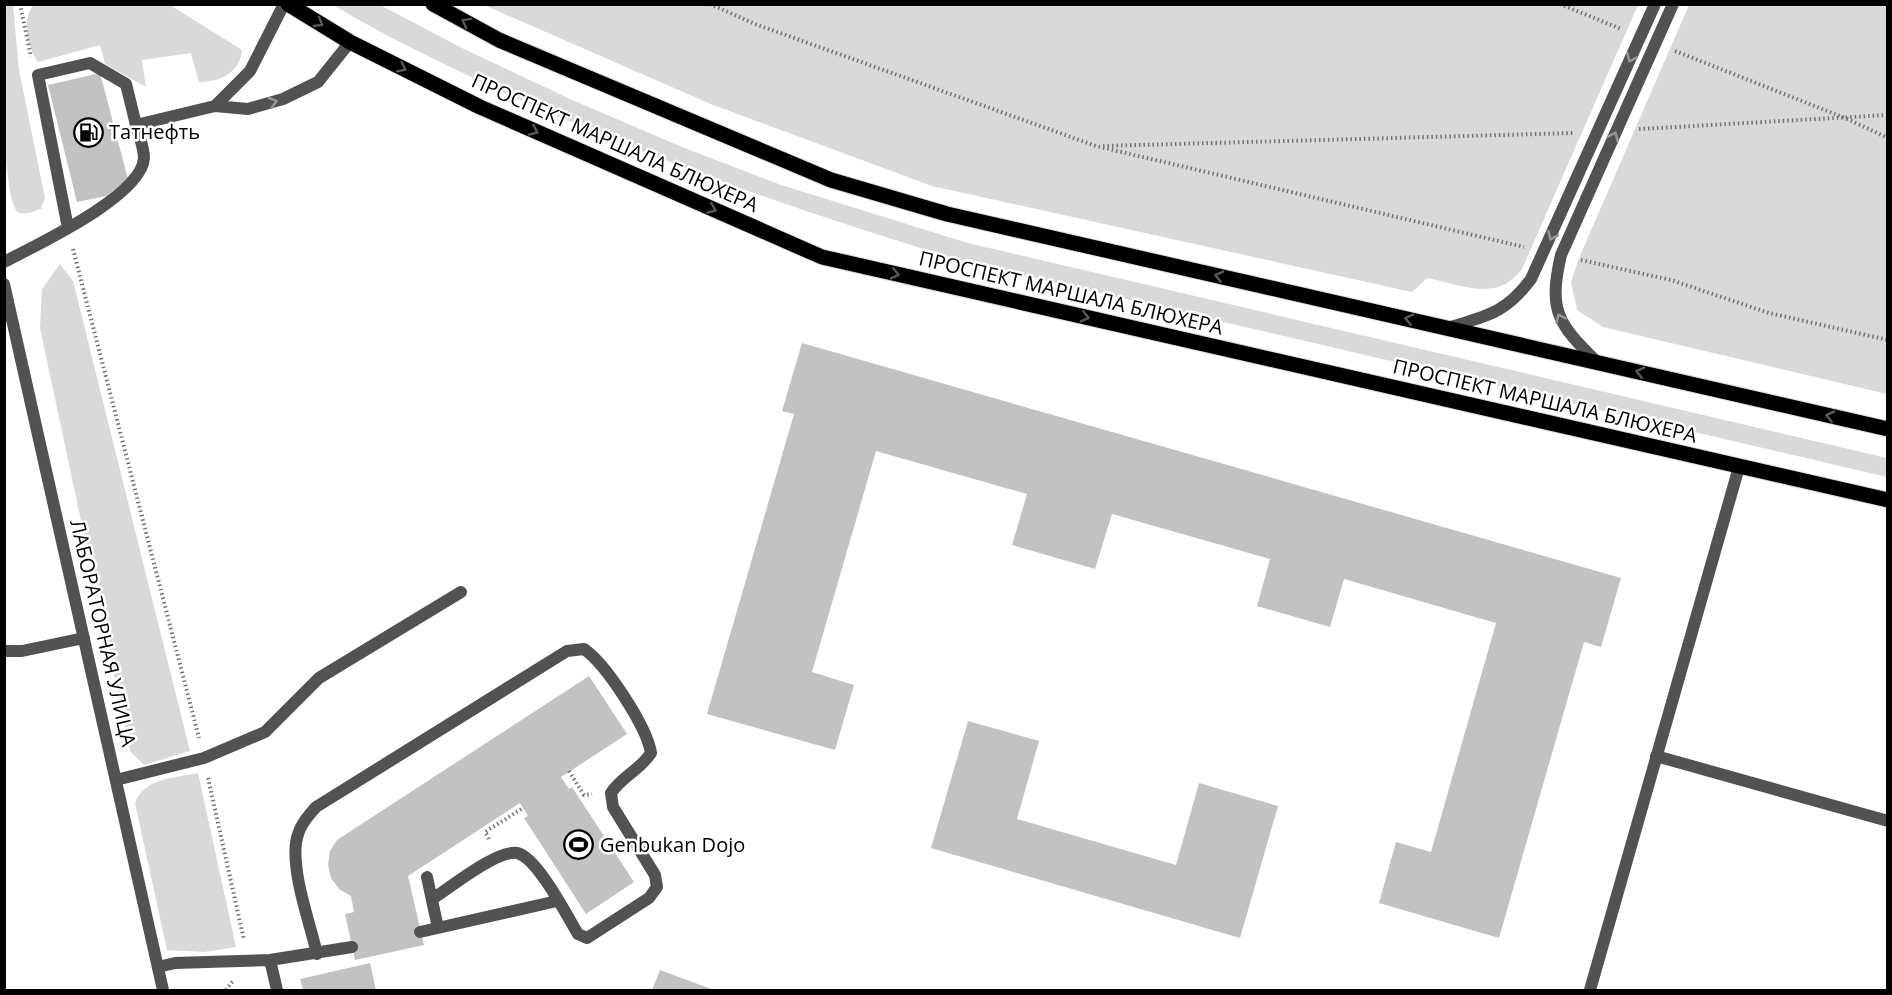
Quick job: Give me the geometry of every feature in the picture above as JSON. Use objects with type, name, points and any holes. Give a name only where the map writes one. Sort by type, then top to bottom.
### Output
[{"type":"main road","name":"ПРОСПЕКТ МАРШАЛА БЛЮХЕРА","points":[[286,4],[350,42],[480,107],[822,257],[1887,500]]},
{"type":"main road","points":[[433,4],[499,40],[831,180],[947,214],[1887,429]]},
{"type":"street","points":[[215,106],[250,71],[286,4]]},
{"type":"street","points":[[1447,328],[1488,315],[1514,302],[1531,279],[1654,4]]},
{"type":"street","points":[[1597,362],[1569,335],[1556,310],[1554,285],[1561,255],[1673,4]]},
{"type":"street","points":[[136,125],[215,106],[248,109],[283,99],[318,82],[350,42]]},
{"type":"street","points":[[4,262],[68,228],[101,208],[132,182],[144,159],[126,84],[90,63],[38,75],[68,228]]},
{"type":"street","name":"ЛАБОРАТОРНАЯ УЛИЦА","points":[[4,284],[163,990]]},
{"type":"street","points":[[1590,990],[1739,467]]},
{"type":"street","points":[[116,780],[204,758],[265,732],[319,678],[461,592]]},
{"type":"street","points":[[4,651],[22,651],[84,638]]},
{"type":"street","points":[[317,954],[297,869],[296,844],[302,823],[316,807],[567,651],[584,649],[597,658],[649,737],[651,753],[642,767],[617,783],[611,793],[613,807],[655,875],[657,887],[650,898],[587,938],[578,934],[532,862],[517,853],[500,855],[432,899]]},
{"type":"street","points":[[1656,756],[1887,821]]},
{"type":"street","points":[[427,877],[438,928]]},
{"type":"street","points":[[420,932],[557,901]]},
{"type":"street","points":[[158,967],[175,963],[270,960],[352,947]]},
{"type":"street","points":[[270,960],[277,990]]},
{"type":"path","points":[[20,4],[29,52],[38,75]]},
{"type":"path","points":[[21,13],[27,4]]},
{"type":"path","points":[[710,4],[755,24],[1096,146],[1545,252]]},
{"type":"path","points":[[1560,4],[1640,37]]},
{"type":"path","points":[[1656,43],[1845,118],[1887,138]]},
{"type":"path","points":[[1617,130],[1887,115]]},
{"type":"path","points":[[1096,146],[1598,132]]},
{"type":"path","points":[[68,228],[204,758],[248,960]]},
{"type":"path","points":[[1561,255],[1671,280],[1769,313],[1887,340]]},
{"type":"path","points":[[569,771],[584,795],[611,793]]},
{"type":"path","points":[[493,827],[523,808]]},
{"type":"shaded area","points":[[1638,4],[1522,269],[1502,286],[1490,289],[1466,287],[1427,278],[1412,292],[932,186],[713,105],[484,5]]},
{"type":"shaded area","points":[[4,5],[13,5],[19,70],[45,198],[41,209],[26,213],[18,212],[12,200],[8,178],[4,115]]},
{"type":"shaded area","points":[[33,5],[170,5],[242,50],[237,65],[228,75],[207,82],[199,82],[191,53],[142,60],[146,87],[105,64],[100,45],[38,62],[27,34],[27,19]]},
{"type":"shaded area","points":[[333,5],[380,5],[462,48],[570,99],[682,147],[781,185],[968,243],[1887,458],[1887,477],[963,261],[788,205],[673,163],[559,117],[460,72]]},
{"type":"shaded area","points":[[1689,5],[1887,5],[1887,394],[1603,327],[1577,310],[1571,282],[1579,258]]},
{"type":"shaded area","points":[[60,264],[73,281],[190,751],[144,765],[130,751],[40,328],[42,289]]},
{"type":"shaded area","points":[[198,773],[236,947],[204,952],[167,950],[135,803],[145,788],[161,780]]},
{"type":"building","name":"Татнефть","points":[[100,73],[128,179],[106,196],[77,202],[48,85]]},
{"type":"building","points":[[802,343],[1621,578],[1601,647],[1584,642],[1499,938],[1379,903],[1396,842],[1431,852],[1496,623],[1344,579],[1330,627],[1257,606],[1270,559],[1112,514],[1095,569],[1012,545],[1027,494],[876,451],[812,672],[854,685],[835,750],[707,714],[794,414],[782,411]]},
{"type":"building","points":[[589,676],[627,734],[561,777],[569,789],[572,787],[634,882],[586,914],[524,818],[528,816],[520,803],[408,876],[424,945],[355,960],[345,914],[354,912],[351,896],[339,889],[331,878],[328,865],[330,851],[337,840]]},
{"type":"building","points":[[968,721],[1039,741],[1017,819],[1176,865],[1199,783],[1278,806],[1240,938],[931,848]]},
{"type":"building","points":[[370,963],[376,990],[303,990],[300,979]]},
{"type":"building","points":[[660,970],[714,990],[652,990]]},
{"type":"place","name":"Татнефть","points":[[88,132]]},
{"type":"place","name":"Genbukan Dojo","points":[[579,845]]}]
